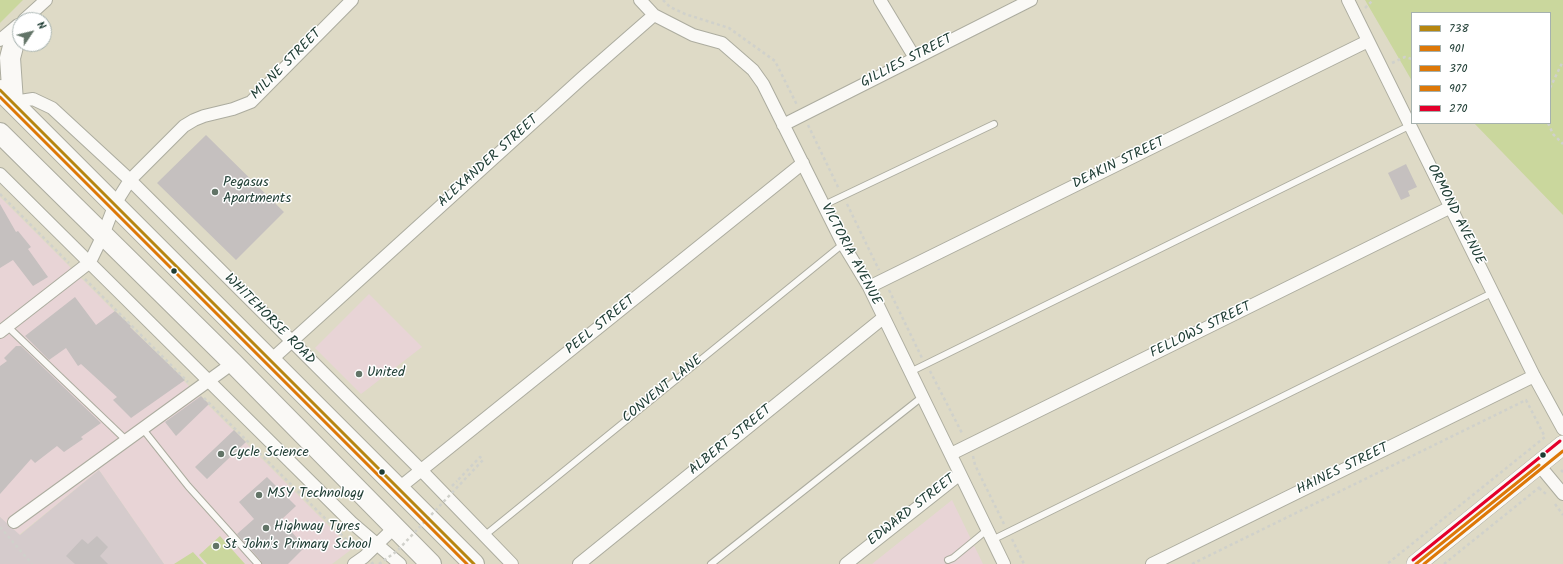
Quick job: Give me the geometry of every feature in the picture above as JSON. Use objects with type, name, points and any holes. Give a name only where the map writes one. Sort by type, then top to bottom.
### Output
[{"type":"highway","points":[[6,96],[12,50]]},
{"type":"highway","name":"WHITEHORSE ROAD","points":[[6,96],[272,360],[474,564]]},
{"type":"highway","points":[[0,133],[233,363],[431,564]]},
{"type":"main road","points":[[1416,564],[1545,472],[1563,445]]},
{"type":"street","points":[[34,12],[46,0]]},
{"type":"street","name":"MILNE STREET","points":[[90,262],[103,235],[115,204],[130,180],[184,126],[194,120],[214,112],[233,109],[251,102],[352,0]]},
{"type":"street","name":"VICTORIA AVENUE","points":[[640,0],[654,15],[694,34],[722,42],[753,70],[763,84],[843,244],[869,288],[1004,564]]},
{"type":"street","points":[[880,0],[915,58]]},
{"type":"street","name":"GILLIES STREET","points":[[783,124],[1031,0]]},
{"type":"street","name":"ORMOND AVENUE","points":[[1348,0],[1411,125],[1450,207],[1494,292],[1534,376],[1563,429]]},
{"type":"street","name":"ALEXANDER STREET","points":[[272,360],[582,78],[654,15]]},
{"type":"street","points":[[0,54],[12,37]]},
{"type":"street","name":"DEAKIN STREET","points":[[869,288],[1368,41]]},
{"type":"street","name":"WHITEHORSE ROAD","points":[[6,96],[33,99],[52,108],[130,180],[421,470],[512,564]]},
{"type":"street","name":"PEEL STREET","points":[[399,488],[802,163]]},
{"type":"street","points":[[0,174],[351,522],[400,564]]},
{"type":"street","name":"FELLOWS STREET","points":[[951,454],[1450,207]]},
{"type":"street","points":[[4,329],[90,262]]},
{"type":"street","name":"ALBERT STREET","points":[[579,564],[883,318]]},
{"type":"street","points":[[14,522],[233,363]]},
{"type":"street","name":"HAINES STREET","points":[[1152,564],[1534,376]]},
{"type":"street","points":[[1545,472],[1563,494]]},
{"type":"street","name":"EDWARD STREET","points":[[846,564],[960,474]]},
{"type":"street","points":[[367,562],[377,544],[395,527]]},
{"type":"lane","points":[[824,205],[994,124]]},
{"type":"lane","points":[[910,372],[1411,125]]},
{"type":"lane","name":"CONVENT LANE","points":[[484,536],[843,244]]},
{"type":"lane","points":[[948,560],[990,535],[1494,292]]},
{"type":"lane","points":[[4,329],[126,440]]},
{"type":"lane","points":[[711,564],[922,396]]},
{"type":"lane","points":[[142,428],[188,486],[258,564]]},
{"type":"path","points":[[1368,6],[1373,0]]},
{"type":"path","points":[[1398,60],[1405,57],[1411,59]]},
{"type":"path","points":[[1551,86],[1563,61]]},
{"type":"path","points":[[1548,124],[1553,134],[1563,144]]},
{"type":"path","points":[[0,194],[367,562]]},
{"type":"path","points":[[1192,564],[1526,400],[1545,437],[1387,564]]},
{"type":"path","points":[[379,564],[397,552],[483,460],[480,457],[452,487]]},
{"type":"path","points":[[1444,564],[1545,472],[1562,470]]},
{"type":"path","points":[[0,527],[32,564]]},
{"type":"shaded area","points":[[0,197],[352,549],[332,564],[164,564],[99,470],[19,535],[0,517]]},
{"type":"shaded area","points":[[369,294],[422,347],[361,394],[315,348]]},
{"type":"shaded area","points":[[99,470],[164,564],[0,564],[0,517],[20,535]]},
{"type":"shaded area","points":[[952,500],[983,564],[872,564]]},
{"type":"green space","points":[[0,0],[23,0],[0,23]]},
{"type":"green space","points":[[1365,0],[1563,0],[1563,215],[1475,124],[1551,124],[1551,12],[1411,12],[1411,79]]},
{"type":"green space","points":[[220,536],[245,564],[207,564],[199,555]]},
{"type":"green space","points":[[193,552],[204,564],[174,564]]},
{"type":"building","name":"Pegasus Apartments","points":[[206,135],[284,212],[236,260],[157,183]]},
{"type":"building","points":[[1406,164],[1417,187],[1408,191],[1410,196],[1401,200],[1388,173]]},
{"type":"building","points":[[0,204],[16,232],[18,231],[31,247],[28,249],[48,277],[33,286],[13,260],[0,268]]},
{"type":"building","points":[[75,297],[96,325],[115,311],[185,380],[131,418],[113,400],[117,397],[81,364],[78,366],[66,348],[49,360],[25,336]]},
{"type":"building","points":[[16,346],[21,346],[101,423],[81,437],[83,439],[64,452],[57,446],[35,463],[31,459],[0,494],[0,366],[7,361],[4,358]]},
{"type":"building","points":[[201,396],[209,404],[176,436],[165,422]]},
{"type":"building","name":"Cycle Science","points":[[234,430],[246,442],[207,479],[195,467]]},
{"type":"building","name":"Highway Tyres","points":[[267,477],[296,506],[281,520],[305,547],[288,564],[262,564],[237,534],[254,519],[239,502]]},
{"type":"building","points":[[97,536],[108,547],[100,556],[108,564],[75,564],[66,556],[82,539],[88,544]]},
{"type":"transit line","name":"738","points":[[0,90],[474,564]]},
{"type":"transit line","name":"901","points":[[0,97],[467,564]]},
{"type":"transit line","name":"270","points":[[1413,560],[1560,441]]},
{"type":"transit line","name":"907","points":[[1424,564],[1563,451]]},
{"type":"transit line","name":"370","points":[[1416,564],[1539,465]]},
{"type":"place","name":"Pegasus Apartments","points":[[215,192]]},
{"type":"place","name":"United","points":[[359,374]]},
{"type":"place","name":"Cycle Science","points":[[221,454]]},
{"type":"place","name":"MSY Technology","points":[[259,495]]},
{"type":"place","name":"Highway Tyres","points":[[266,528]]},
{"type":"place","name":"St John's Primary School","points":[[216,546]]}]
